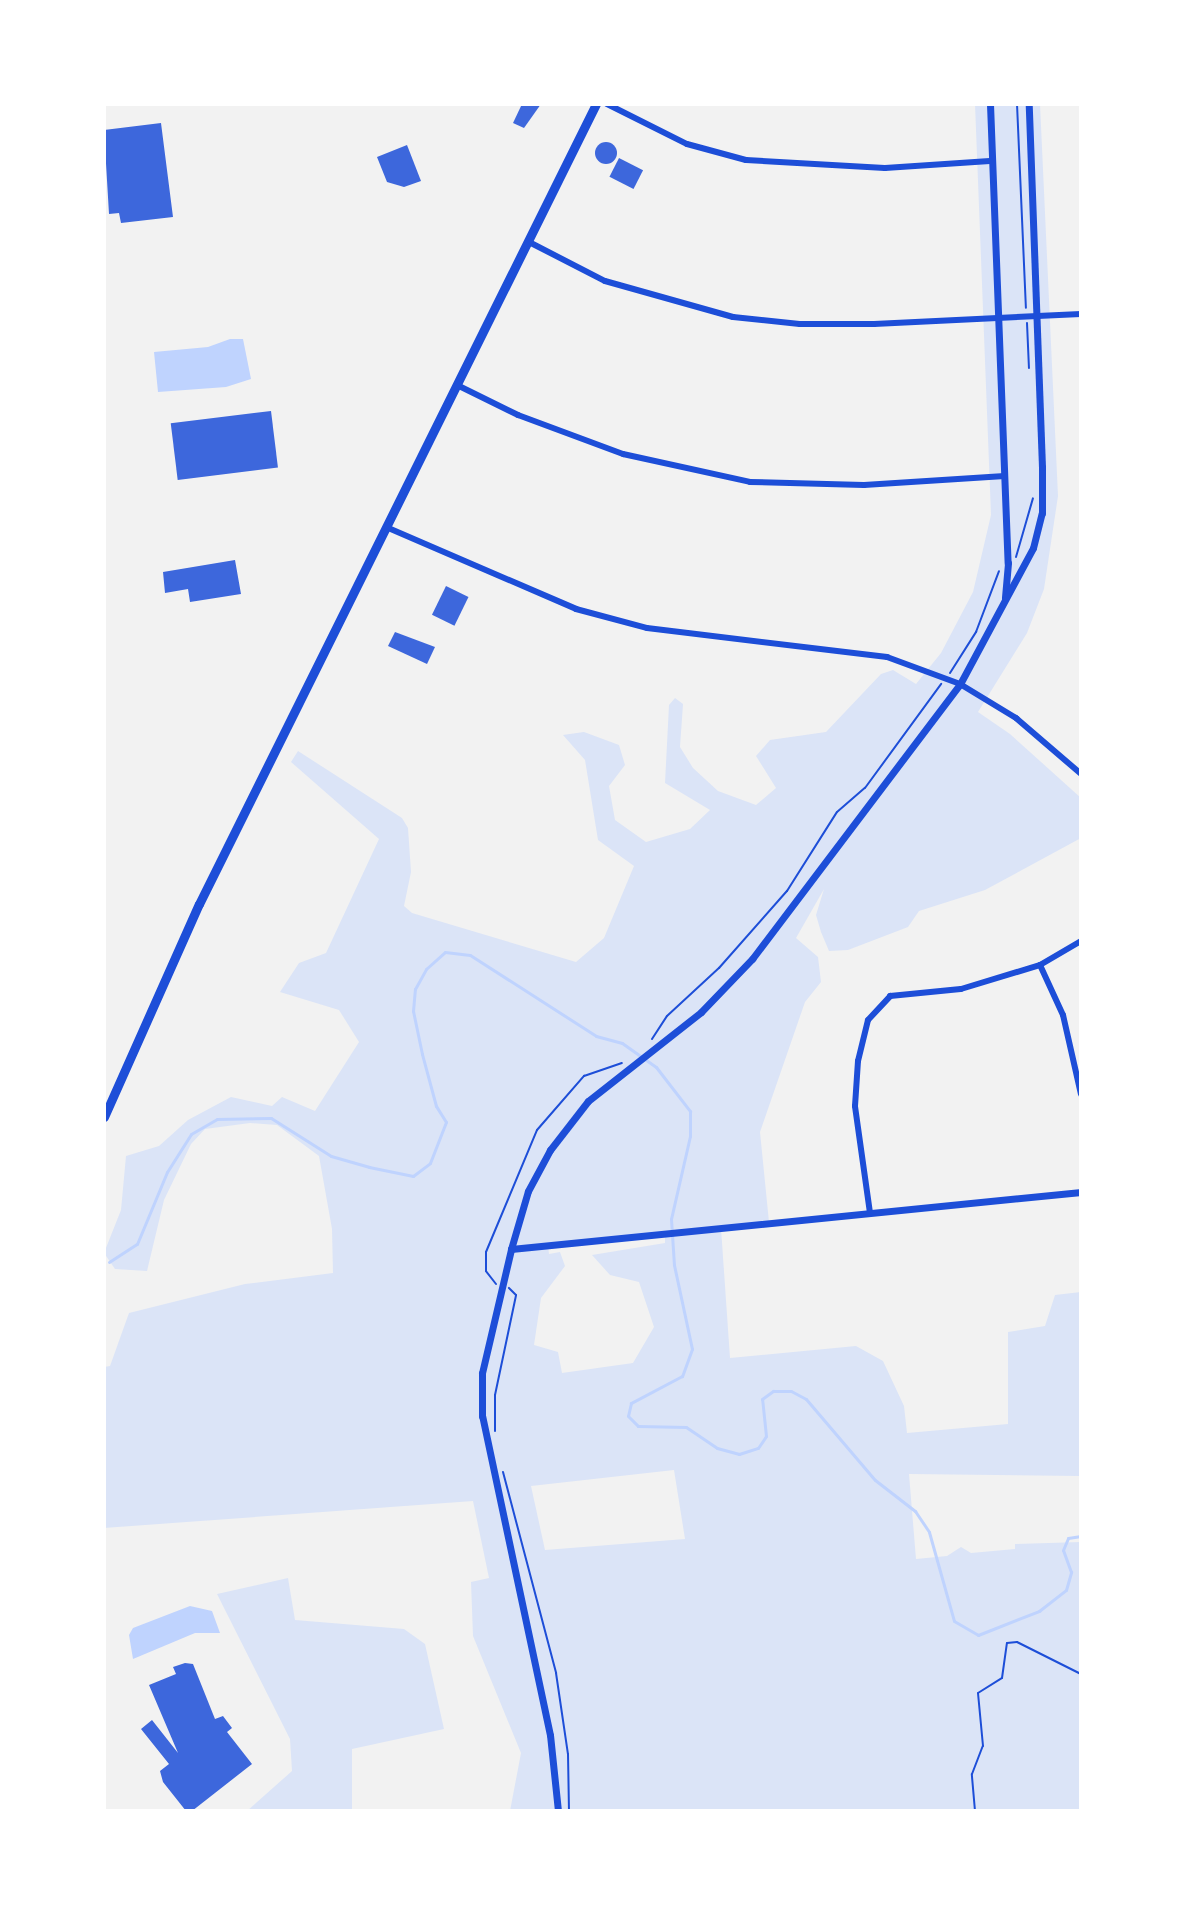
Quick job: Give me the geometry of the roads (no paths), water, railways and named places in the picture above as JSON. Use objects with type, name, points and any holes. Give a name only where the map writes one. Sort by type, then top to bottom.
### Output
[{"type":"main road","points":[[104,1117],[199,904],[596,104]]},
{"type":"street","points":[[607,104],[687,144],[746,160],[885,168],[990,161]]},
{"type":"street","points":[[990,104],[1005,476],[1005,605]]},
{"type":"street","points":[[558,1811],[550,1735],[482,1416],[482,1373],[511,1249],[528,1191],[550,1150],[588,1101],[650,1045],[701,1012],[752,959],[960,684],[1033,548],[1042,513],[1029,104]]},
{"type":"street","points":[[529,242],[605,281],[733,317],[800,324],[1081,314]]},
{"type":"street","points":[[457,385],[518,415],[623,454],[750,482],[864,485],[1005,476]]},
{"type":"street","points":[[386,527],[484,573],[583,611],[717,640],[887,657],[960,684],[1016,718],[1081,774]]},
{"type":"street","points":[[870,1213],[855,1106],[858,1061],[868,1020],[890,996],[961,989],[1040,965],[1081,941]]},
{"type":"street","points":[[1040,965],[1063,1015],[1081,1094]]},
{"type":"street","points":[[511,1249],[652,1232],[1081,1192]]},
{"type":"water","points":[[230,339],[243,339],[251,379],[226,387],[158,392],[154,352],[208,347]]},
{"type":"water","points":[[190,1606],[212,1611],[220,1633],[195,1633],[133,1659],[129,1635],[133,1628]]},
{"type":"waterway","points":[[109,1262],[137,1244],[167,1172],[191,1134],[217,1119],[271,1118],[331,1156],[369,1167],[413,1176],[430,1163],[446,1122],[436,1106],[422,1054],[413,1011],[415,989],[426,969],[445,952],[470,955],[596,1036],[622,1043],[656,1067],[690,1111],[690,1136],[671,1219],[674,1265],[692,1349],[682,1376],[631,1403],[628,1416],[638,1426],[686,1427],[717,1448],[739,1454],[758,1448],[766,1436],[762,1399],[773,1391],[791,1391],[806,1399],[875,1480],[915,1511],[929,1532],[954,1621],[978,1635],[1039,1611],[1066,1590],[1071,1572],[1063,1550],[1068,1538],[1081,1536]]}]
